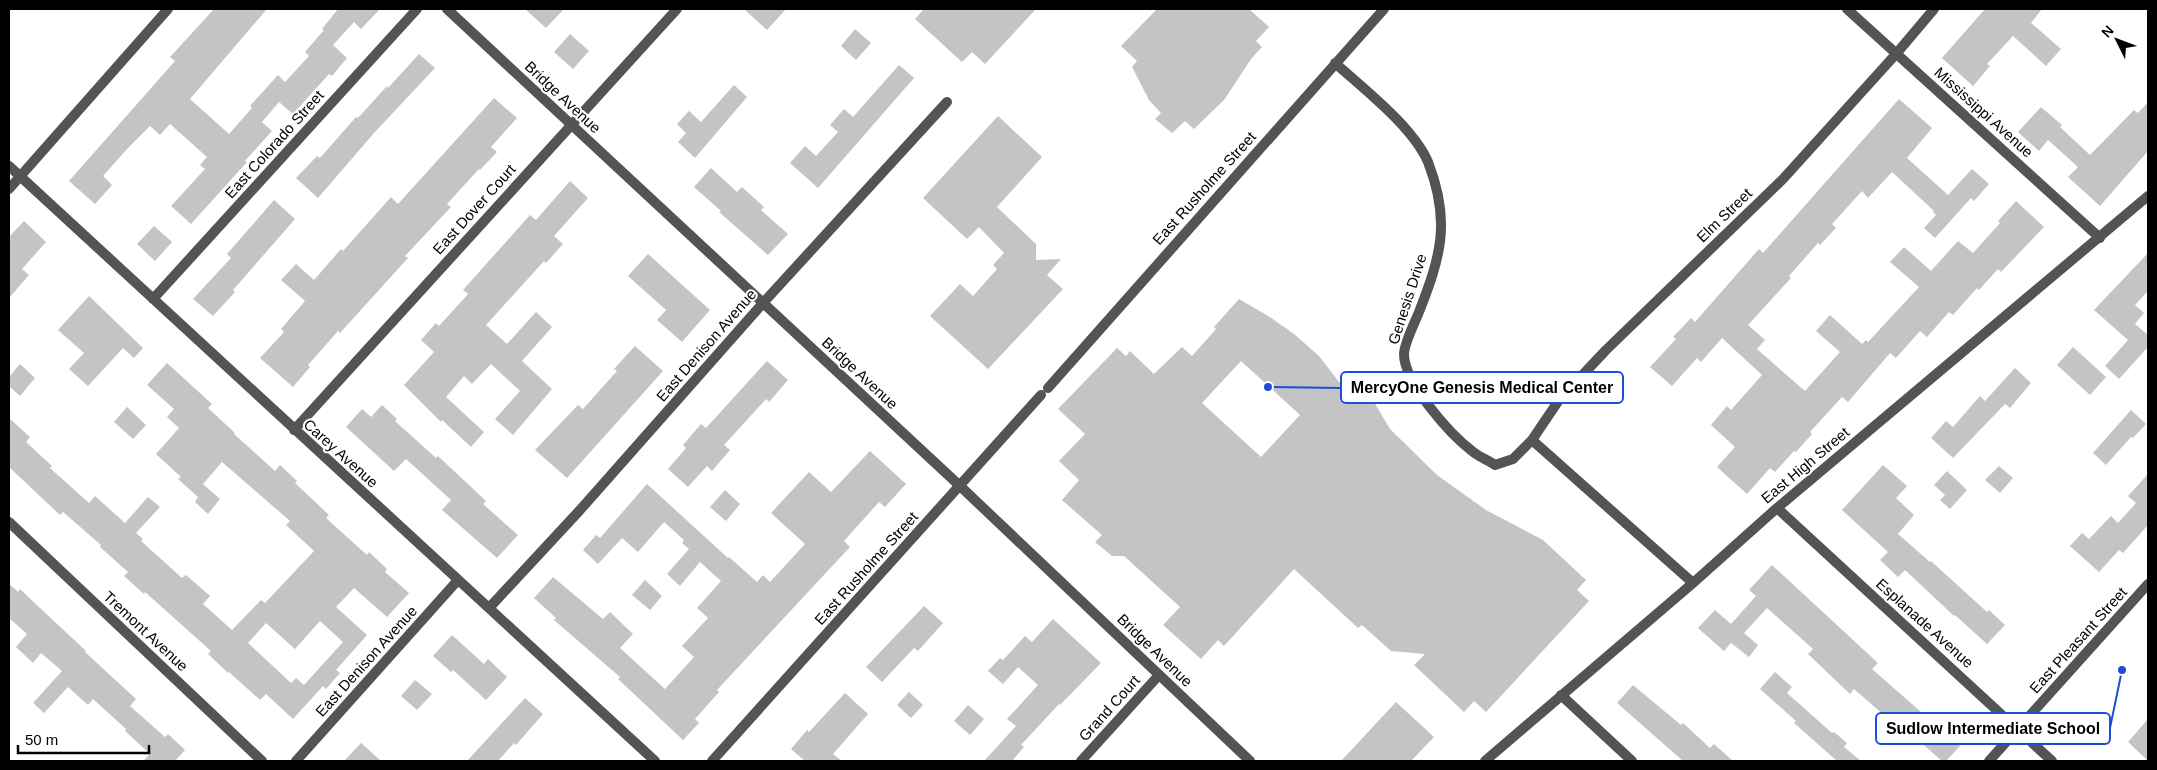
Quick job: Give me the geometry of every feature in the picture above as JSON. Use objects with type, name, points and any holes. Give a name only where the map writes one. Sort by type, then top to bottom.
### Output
[{"type":"street","points":[[9,189],[168,9]]},
{"type":"street","name":"East Colorado Street","points":[[153,298],[417,9]]},
{"type":"street","name":"Bridge Avenue","points":[[447,9],[960,486],[1250,761]]},
{"type":"street","name":"East Dover Court","points":[[294,430],[677,9]]},
{"type":"street","name":"East Rusholme Street","points":[[712,761],[1045,391],[1384,9]]},
{"type":"street","name":"Mississippi Avenue","points":[[1847,9],[2100,238]]},
{"type":"street","name":"Elm Street","points":[[1532,440],[1566,392],[1606,350],[1784,179],[1934,9]]},
{"type":"street","name":"Genesis Drive","points":[[1335,63],[1404,127],[1427,160],[1438,193],[1442,232],[1435,270],[1404,354],[1411,381],[1427,404],[1472,452],[1495,465],[1513,458],[1532,440]]},
{"type":"street","name":"East Denison Avenue","points":[[488,608],[580,510],[763,303],[947,102]]},
{"type":"street","name":"Carey Avenue","points":[[9,166],[654,761]]},
{"type":"street","name":"East High Street","points":[[1485,761],[1693,583],[1777,508],[2148,196]]},
{"type":"street","points":[[1532,440],[1693,583]]},
{"type":"street","name":"Esplanade Avenue","points":[[1777,508],[2052,761]]},
{"type":"street","name":"Tremont Avenue","points":[[9,522],[262,761]]},
{"type":"street","name":"East Denison Avenue","points":[[296,761],[458,580]]},
{"type":"street","name":"East Pleasant Street","points":[[1989,761],[2148,584]]},
{"type":"street","name":"Grand Court","points":[[1081,761],[1159,675]]},
{"type":"street","points":[[1561,695],[1632,761]]},
{"type":"building","points":[[214,9],[267,9],[190,99],[229,134],[252,108],[250,106],[278,75],[285,82],[309,56],[305,52],[324,30],[322,29],[338,9],[380,9],[361,29],[354,22],[333,45],[347,58],[332,76],[329,74],[293,114],[279,102],[262,122],[272,131],[245,161],[247,162],[191,224],[171,206],[205,169],[200,165],[207,157],[170,124],[160,135],[150,126],[128,148],[103,176],[112,185],[95,204],[69,181],[175,61],[170,57]]},
{"type":"building","points":[[525,9],[564,9],[546,28]]},
{"type":"building","points":[[744,9],[786,9],[767,30]]},
{"type":"building","points":[[924,9],[1036,9],[985,64],[972,52],[962,62],[915,19]]},
{"type":"building","points":[[1157,9],[1249,9],[1269,27],[1256,41],[1262,47],[1251,59],[1224,100],[1194,129],[1185,121],[1172,133],[1155,119],[1161,113],[1149,100],[1132,67],[1137,61],[1121,46]]},
{"type":"building","points":[[1985,9],[2042,9],[2031,23],[2061,49],[2046,66],[2013,36],[1987,64],[1990,66],[1973,86],[1942,58]]},
{"type":"building","points":[[855,29],[871,43],[856,60],[841,46]]},
{"type":"building","points":[[570,34],[589,51],[573,69],[554,52]]},
{"type":"building","points":[[419,54],[435,68],[374,133],[318,198],[296,178],[317,156],[320,158],[356,117],[358,118],[387,86],[388,88]]},
{"type":"building","points":[[899,65],[914,78],[818,188],[790,163],[805,146],[816,156],[838,132],[830,125],[844,109],[853,117]]},
{"type":"building","points":[[734,85],[747,97],[695,158],[678,142],[686,133],[677,124],[689,111],[701,122]]},
{"type":"building","points":[[494,98],[517,118],[491,147],[497,152],[447,204],[451,207],[405,256],[408,258],[340,333],[338,331],[308,365],[310,367],[293,387],[260,358],[284,332],[281,329],[305,301],[281,280],[296,264],[314,280],[341,249],[343,251],[391,197],[398,204]]},
{"type":"building","points":[[1899,99],[1932,128],[1907,158],[1948,195],[1972,169],[1989,184],[1974,201],[1971,198],[1935,238],[1924,228],[1936,215],[1934,211],[1892,172],[1868,198],[1862,191],[1832,224],[1836,228],[1820,245],[1818,243],[1789,276],[1791,278],[1748,325],[1765,340],[1757,349],[1805,391],[1840,352],[1816,331],[1830,315],[1862,344],[1866,340],[1868,342],[1919,287],[1890,262],[1904,247],[1931,271],[1958,241],[1973,253],[2000,223],[1998,221],[2016,201],[2044,227],[2001,272],[1998,269],[1979,290],[1977,288],[1953,315],[1949,312],[1927,337],[1920,331],[1896,358],[1890,353],[1848,402],[1842,397],[1810,432],[1812,434],[1796,452],[1794,451],[1775,472],[1770,468],[1747,494],[1717,467],[1735,447],[1711,425],[1727,406],[1731,410],[1762,375],[1722,338],[1701,362],[1697,358],[1672,386],[1650,367],[1676,339],[1673,337],[1691,318],[1695,322],[1759,249],[1763,253]]},
{"type":"building","points":[[2148,102],[2148,151],[2100,206],[2068,177],[2078,167],[2048,140],[2039,151],[2018,132],[2041,107],[2062,125],[2060,127],[2090,155],[2134,110],[2138,113]]},
{"type":"building","points":[[998,116],[1042,157],[997,207],[1036,244],[1036,260],[1061,259],[1047,275],[1063,289],[988,369],[930,316],[960,284],[973,296],[997,269],[993,265],[1004,253],[979,227],[967,239],[923,198]]},
{"type":"building","points":[[711,168],[737,192],[742,187],[764,207],[761,210],[788,234],[768,255],[694,187]]},
{"type":"building","points":[[570,181],[588,198],[554,236],[563,244],[546,263],[544,261],[486,325],[507,344],[536,312],[552,327],[522,361],[552,389],[513,435],[495,419],[520,391],[491,364],[472,384],[464,376],[446,397],[484,432],[471,447],[442,420],[441,422],[404,385],[434,352],[421,340],[436,323],[439,326],[468,294],[463,290],[530,215],[536,220]]},
{"type":"building","points":[[274,200],[295,219],[233,290],[235,292],[213,316],[193,299],[231,258],[227,254]]},
{"type":"building","points":[[24,221],[46,242],[22,269],[29,275],[9,298],[9,237]]},
{"type":"building","points":[[154,226],[172,242],[155,261],[137,244]]},
{"type":"building","points":[[2148,253],[2148,291],[2135,305],[2144,313],[2135,324],[2148,335],[2148,347],[2119,379],[2105,366],[2128,340],[2094,310]]},
{"type":"building","points":[[648,254],[710,310],[682,342],[657,320],[666,310],[628,276]]},
{"type":"building","points":[[89,296],[143,348],[134,358],[123,348],[88,386],[69,369],[84,353],[58,330]]},
{"type":"building","points":[[1239,299],[1270,317],[1294,334],[1319,356],[1356,404],[1368,392],[1390,429],[1437,475],[1486,510],[1543,540],[1586,580],[1577,590],[1589,601],[1486,712],[1474,701],[1464,712],[1414,665],[1425,654],[1391,651],[1362,625],[1358,628],[1294,569],[1224,646],[1218,640],[1201,659],[1163,625],[1180,607],[1124,556],[1112,556],[1095,542],[1102,535],[1062,500],[1079,480],[1059,461],[1085,434],[1058,409],[1117,348],[1126,356],[1130,351],[1154,374],[1182,347],[1192,356],[1216,329],[1214,327]],"holes":[[[1241,361],[1300,415],[1261,457],[1202,403]]]},
{"type":"building","points":[[635,346],[663,371],[567,478],[535,450],[578,405],[583,409],[617,371],[614,369]]},
{"type":"building","points":[[2073,347],[2106,377],[2090,395],[2057,365]]},
{"type":"building","points":[[767,361],[788,380],[769,402],[766,399],[724,445],[730,450],[712,471],[707,466],[688,487],[668,469],[686,448],[683,445],[701,424],[706,428]]},
{"type":"building","points":[[167,363],[212,404],[208,408],[234,434],[275,471],[280,465],[297,481],[295,483],[329,515],[326,518],[367,555],[369,552],[387,569],[385,572],[409,593],[387,617],[354,588],[336,607],[367,635],[336,670],[340,673],[326,689],[323,686],[293,719],[266,694],[260,700],[228,673],[208,654],[211,651],[145,592],[144,594],[124,576],[128,572],[100,547],[101,545],[63,512],[60,515],[9,467],[9,418],[30,437],[26,442],[52,466],[50,468],[89,503],[95,496],[125,523],[148,497],[160,507],[136,533],[143,539],[141,541],[182,578],[186,575],[210,596],[203,604],[232,630],[261,600],[265,603],[314,551],[286,525],[290,521],[222,462],[203,484],[220,499],[208,514],[195,502],[198,497],[178,479],[181,477],[156,454],[179,428],[167,417],[174,409],[147,385]],"holes":[[[320,621],[343,642],[304,685],[296,678],[291,683],[248,643],[266,623],[295,649]]]},
{"type":"building","points":[[20,364],[35,378],[20,396],[9,386],[9,377]]},
{"type":"building","points":[[2015,368],[2031,383],[2010,408],[2005,404],[1953,458],[1931,438],[1946,421],[1953,427],[1980,396],[1985,401]]},
{"type":"building","points":[[382,405],[397,419],[395,421],[436,458],[438,456],[486,501],[483,504],[518,535],[497,558],[442,510],[451,500],[406,459],[394,471],[346,427],[362,409],[371,417]]},
{"type":"building","points":[[127,407],[146,425],[133,439],[114,422]]},
{"type":"building","points":[[2131,410],[2146,424],[2133,438],[2131,437],[2106,465],[2093,453]]},
{"type":"building","points":[[870,451],[906,484],[885,507],[879,502],[844,541],[850,547],[717,690],[719,692],[695,719],[699,723],[683,740],[618,679],[620,677],[554,620],[556,618],[534,598],[553,577],[603,619],[610,612],[633,634],[620,648],[665,689],[694,657],[682,646],[708,618],[697,608],[721,581],[700,562],[680,586],[667,574],[689,549],[682,543],[684,540],[664,522],[638,552],[622,538],[598,564],[583,550],[596,535],[600,538],[647,484],[757,582],[763,575],[770,582],[805,544],[771,513],[809,472],[831,492]]},
{"type":"building","points":[[1883,465],[1907,486],[1896,498],[1914,515],[1898,534],[1987,612],[1989,610],[2005,625],[1987,644],[1905,570],[1898,577],[1880,560],[1888,552],[1842,510]]},
{"type":"building","points":[[1999,466],[2013,478],[2000,493],[1985,480]]},
{"type":"building","points":[[1947,471],[1967,490],[1950,509],[1940,500],[1945,495],[1934,485]]},
{"type":"building","points":[[2148,474],[2148,525],[2123,553],[2119,550],[2099,572],[2070,546],[2082,533],[2089,539],[2111,516],[2118,523],[2136,503],[2128,496]]},
{"type":"building","points":[[725,490],[740,504],[726,521],[710,507]]},
{"type":"building","points":[[1772,565],[1878,663],[1872,669],[1960,746],[1946,761],[1942,761],[1917,739],[1913,744],[1891,725],[1893,723],[1854,689],[1850,694],[1808,654],[1813,649],[1767,608],[1744,633],[1758,645],[1749,657],[1731,643],[1724,651],[1698,628],[1715,610],[1731,624],[1756,596],[1749,590]]},
{"type":"building","points":[[645,580],[662,596],[650,610],[632,595]]},
{"type":"building","points":[[9,584],[18,592],[20,589],[136,699],[130,706],[165,737],[168,734],[185,750],[175,761],[143,761],[150,754],[125,731],[126,729],[93,699],[88,705],[68,687],[44,713],[33,703],[62,671],[41,653],[33,663],[16,647],[27,634],[9,618]]},
{"type":"building","points":[[924,606],[943,623],[918,651],[914,648],[882,682],[866,667]]},
{"type":"building","points":[[1053,619],[1101,663],[1021,745],[1024,747],[1012,761],[984,761],[1016,726],[1007,719],[1038,685],[1018,667],[1003,684],[988,671],[1000,658],[1003,660],[1025,636],[1032,642]]},
{"type":"building","points":[[452,635],[484,664],[488,659],[507,677],[486,700],[453,670],[451,672],[433,656]]},
{"type":"building","points":[[1775,672],[1792,687],[1787,693],[1832,733],[1834,732],[1847,743],[1844,747],[1861,761],[1837,761],[1794,723],[1796,721],[1760,689]]},
{"type":"building","points":[[415,680],[432,694],[417,710],[401,696]]},
{"type":"building","points":[[1633,685],[1681,725],[1683,723],[1710,748],[1714,744],[1733,761],[1683,761],[1617,703]]},
{"type":"building","points":[[909,692],[923,705],[911,718],[897,705]]},
{"type":"building","points":[[845,693],[868,714],[833,754],[842,761],[805,761],[791,749],[807,730],[809,732]]},
{"type":"building","points":[[525,698],[543,714],[516,745],[514,743],[498,761],[467,761]]},
{"type":"building","points":[[1396,702],[1434,737],[1411,761],[1341,761]]},
{"type":"building","points":[[968,705],[984,719],[970,735],[954,721]]},
{"type":"building","points":[[2148,719],[2148,761],[2128,742]]},
{"type":"building","points":[[361,743],[381,761],[344,761]]},
{"type":"place","name":"MercyOne Genesis Medical Center","points":[[1268,387]]},
{"type":"place","name":"Sudlow Intermediate School","points":[[2122,670]]}]
